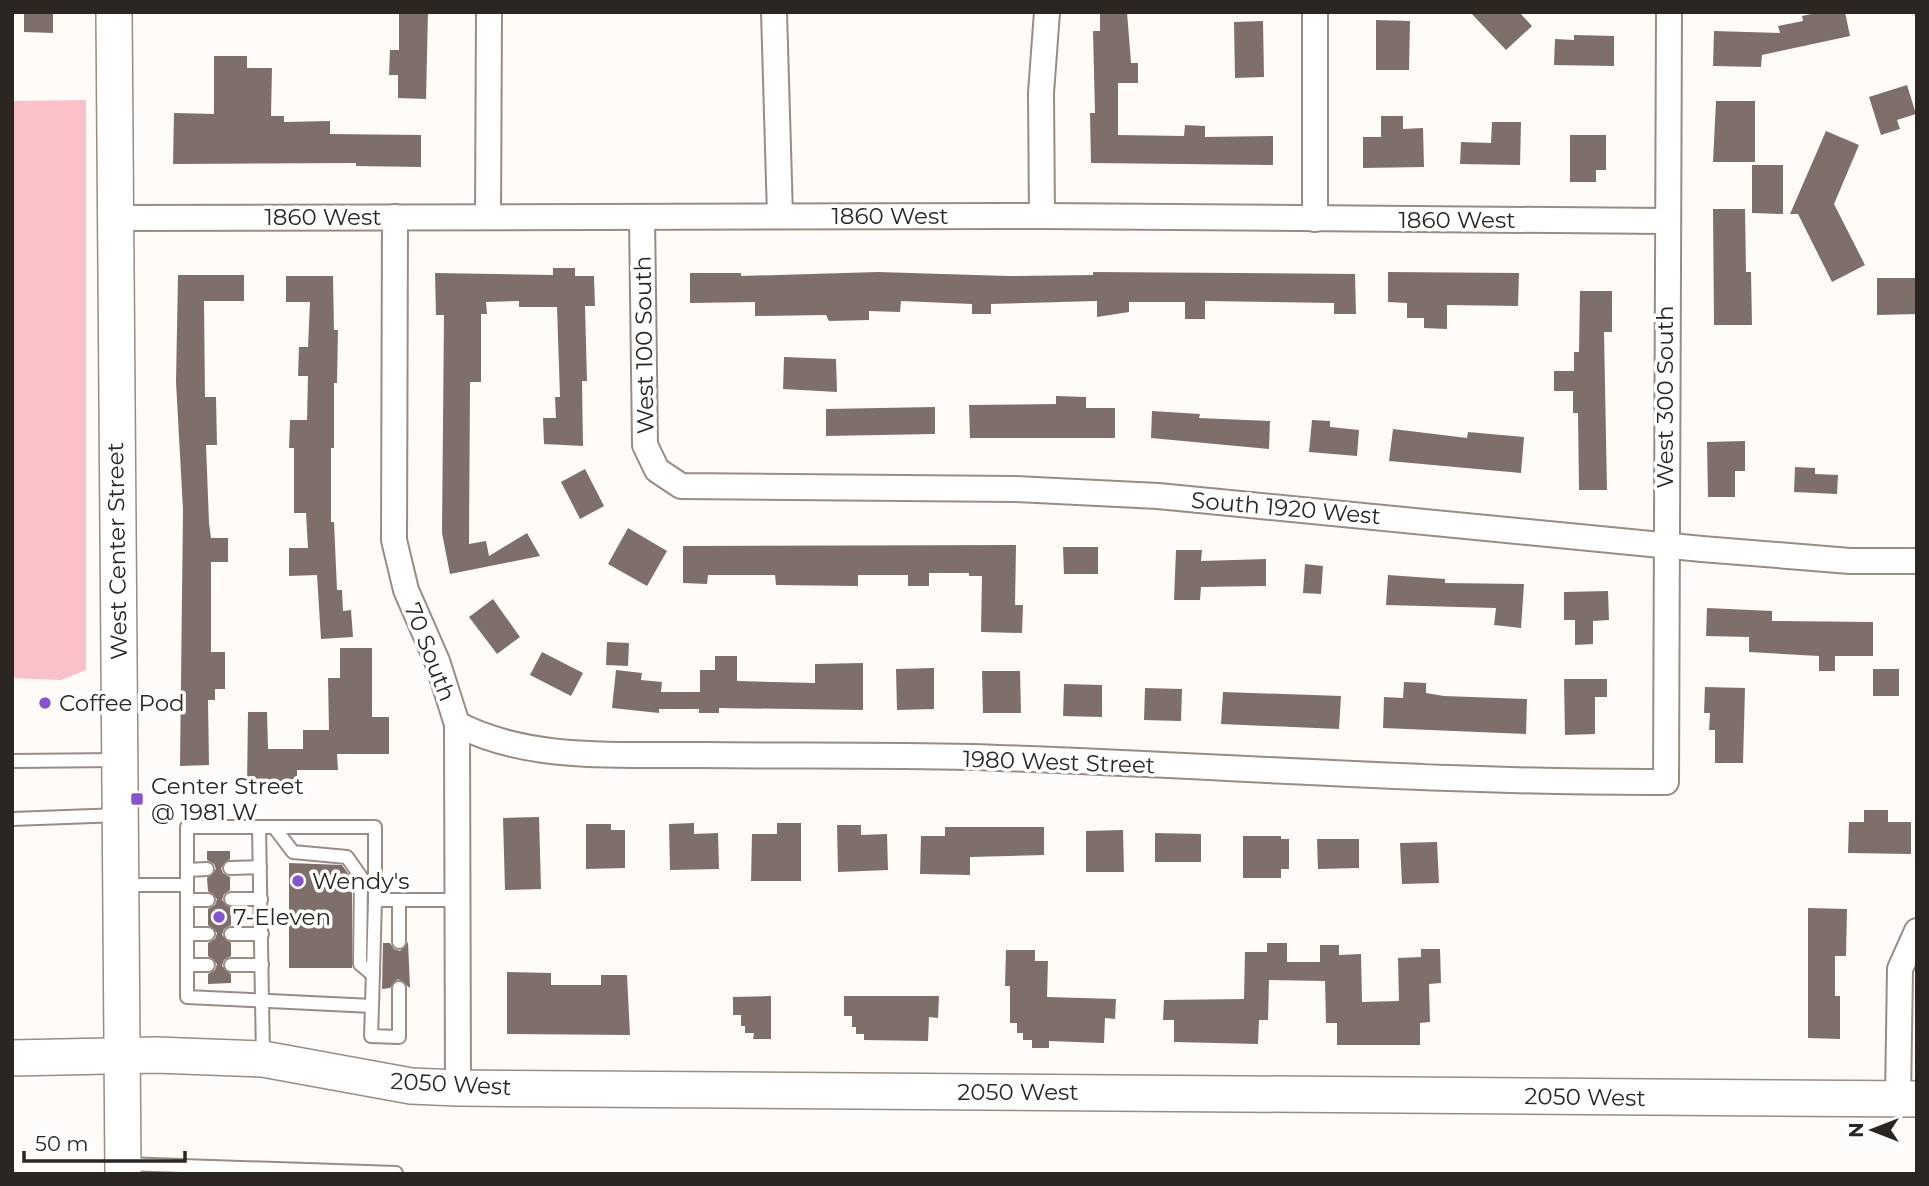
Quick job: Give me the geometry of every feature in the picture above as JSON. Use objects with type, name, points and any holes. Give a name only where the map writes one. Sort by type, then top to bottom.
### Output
[{"type":"street","name":"West Center Street","points":[[114,12],[123,1169]]},
{"type":"street","points":[[488,215],[489,12]]},
{"type":"street","points":[[774,12],[780,216]]},
{"type":"street","points":[[1042,216],[1041,93],[1047,12]]},
{"type":"street","points":[[1315,12],[1315,219]]},
{"type":"street","name":"West 300 South","points":[[1666,782],[1666,221],[1669,12]]},
{"type":"street","name":"1860 West","points":[[114,218],[488,215],[1042,216],[1666,221]]},
{"type":"street","name":"70 South","points":[[395,217],[394,540],[406,590],[437,661],[457,724],[458,1088]]},
{"type":"street","name":"West 100 South","points":[[642,217],[645,445],[657,470]]},
{"type":"street","name":"South 1920 West","points":[[657,470],[668,480],[695,488],[1014,489],[1158,496],[1850,561],[1917,561]]},
{"type":"street","name":"1980 West Street","points":[[457,724],[478,736],[526,749],[620,754],[970,757],[1475,780],[1666,782]]},
{"type":"street","points":[[1907,1099],[1900,969],[1917,931]]},
{"type":"street","name":"2050 West","points":[[12,1058],[156,1055],[263,1059],[411,1086],[458,1088],[1907,1099]]},
{"type":"lane","points":[[12,761],[120,760]]},
{"type":"lane","points":[[12,819],[120,815]]},
{"type":"lane","points":[[372,1006],[187,997],[187,827],[375,827],[375,900],[373,975],[372,1006],[371,1036],[398,1037],[398,988]]},
{"type":"lane","points":[[259,827],[263,1059]]},
{"type":"lane","points":[[274,827],[293,852],[347,857],[361,877],[360,964],[373,975]]},
{"type":"lane","points":[[230,868],[260,867]]},
{"type":"lane","points":[[187,870],[207,869]]},
{"type":"lane","points":[[120,884],[187,885]]},
{"type":"lane","points":[[230,899],[261,899]]},
{"type":"lane","points":[[188,900],[208,900]]},
{"type":"lane","points":[[375,900],[457,900]]},
{"type":"lane","points":[[399,900],[399,942]]},
{"type":"lane","points":[[188,934],[208,934]]},
{"type":"lane","points":[[230,934],[262,934]]},
{"type":"lane","points":[[188,965],[208,965]]},
{"type":"lane","points":[[231,965],[262,965]]},
{"type":"lane","points":[[123,1169],[396,1173]]},
{"type":"shaded area","points":[[86,100],[86,670],[61,680],[12,678],[12,101]]},
{"type":"building","points":[[24,12],[53,12],[53,33],[24,32]]},
{"type":"building","points":[[399,12],[428,12],[426,99],[398,98],[398,75],[389,75],[390,50],[399,50]]},
{"type":"building","points":[[1100,12],[1127,12],[1131,63],[1138,63],[1138,83],[1118,83],[1118,135],[1184,136],[1185,125],[1205,126],[1205,137],[1273,136],[1273,165],[1091,163],[1090,113],[1095,113],[1093,31],[1100,31]]},
{"type":"building","points":[[1470,12],[1519,12],[1532,26],[1506,50]]},
{"type":"building","points":[[1820,12],[1845,12],[1850,36],[1762,55],[1761,67],[1713,66],[1714,31],[1780,33],[1778,26],[1803,21],[1802,16]]},
{"type":"building","points":[[1376,20],[1410,21],[1409,70],[1376,70]]},
{"type":"building","points":[[1263,21],[1264,77],[1235,78],[1234,22]]},
{"type":"building","points":[[1574,35],[1614,36],[1614,66],[1554,65],[1555,39],[1574,40]]},
{"type":"building","points":[[214,56],[247,56],[247,68],[272,68],[271,116],[284,116],[284,122],[330,121],[330,134],[421,135],[421,167],[356,166],[356,163],[173,164],[174,113],[214,114]]},
{"type":"building","points":[[1907,85],[1916,114],[1897,120],[1900,129],[1881,135],[1869,97]]},
{"type":"building","points":[[1716,101],[1755,101],[1755,162],[1713,162]]},
{"type":"building","points":[[1381,116],[1403,116],[1403,129],[1423,128],[1424,167],[1363,168],[1363,137],[1381,137]]},
{"type":"building","points":[[1492,122],[1521,122],[1520,165],[1460,164],[1461,142],[1491,143]]},
{"type":"building","points":[[1826,131],[1859,145],[1834,204],[1865,265],[1832,282],[1798,214],[1790,214]]},
{"type":"building","points":[[1570,135],[1606,135],[1606,170],[1596,170],[1596,182],[1570,182]]},
{"type":"building","points":[[1752,165],[1783,165],[1783,214],[1752,213]]},
{"type":"building","points":[[1713,209],[1745,209],[1746,272],[1751,272],[1752,325],[1714,325]]},
{"type":"building","points":[[553,268],[575,268],[575,276],[594,276],[595,306],[585,306],[587,381],[582,381],[583,446],[544,444],[543,418],[556,418],[555,397],[560,397],[557,307],[519,307],[519,301],[486,302],[487,314],[481,314],[481,382],[470,382],[469,544],[486,541],[489,556],[527,533],[540,556],[450,574],[442,533],[444,315],[436,315],[435,273],[553,275]]},
{"type":"building","points":[[878,272],[1008,276],[1093,275],[1093,272],[1355,274],[1356,314],[1334,314],[1334,303],[1205,301],[1205,319],[1185,319],[1185,302],[1129,302],[1129,312],[1097,317],[1097,301],[991,304],[991,314],[972,314],[972,304],[901,301],[900,312],[869,311],[869,320],[829,321],[826,315],[755,316],[755,302],[690,303],[690,273],[741,273],[741,276]]},
{"type":"building","points":[[1388,272],[1519,273],[1518,306],[1447,305],[1447,329],[1424,328],[1424,318],[1407,318],[1407,303],[1388,302]]},
{"type":"building","points":[[178,275],[244,275],[244,301],[204,301],[205,397],[216,397],[217,445],[206,445],[209,523],[211,538],[228,538],[228,562],[211,562],[211,652],[225,652],[225,689],[215,689],[215,700],[208,700],[209,765],[180,766],[183,510],[176,382]]},
{"type":"building","points":[[286,276],[333,276],[334,330],[338,330],[337,383],[334,383],[334,448],[331,448],[331,522],[334,522],[337,590],[342,590],[343,611],[351,610],[353,637],[321,639],[317,575],[289,576],[289,548],[308,548],[306,513],[294,513],[294,448],[289,448],[290,420],[307,420],[308,376],[298,376],[299,347],[308,347],[310,302],[286,302]]},
{"type":"building","points":[[1877,278],[1917,278],[1917,314],[1877,315]]},
{"type":"building","points":[[1580,291],[1612,291],[1612,332],[1604,332],[1607,490],[1579,490],[1578,413],[1573,413],[1573,391],[1554,391],[1554,371],[1574,371],[1574,352],[1579,352]]},
{"type":"building","points":[[784,357],[836,359],[837,392],[783,389]]},
{"type":"building","points":[[1056,396],[1086,397],[1086,408],[1115,408],[1115,438],[970,438],[969,405],[1056,404]]},
{"type":"building","points":[[935,407],[935,434],[826,436],[826,409]]},
{"type":"building","points":[[1152,411],[1200,414],[1199,418],[1270,421],[1269,449],[1151,438]]},
{"type":"building","points":[[1312,420],[1330,421],[1330,427],[1359,430],[1357,456],[1309,452]]},
{"type":"building","points":[[1393,429],[1467,438],[1468,432],[1524,437],[1521,473],[1389,461]]},
{"type":"building","points":[[1745,441],[1745,471],[1735,471],[1735,497],[1708,497],[1707,442]]},
{"type":"building","points":[[1795,467],[1815,468],[1815,474],[1838,475],[1837,494],[1794,492]]},
{"type":"building","points":[[585,469],[604,506],[580,519],[561,482]]},
{"type":"building","points":[[628,528],[667,551],[647,586],[608,564]]},
{"type":"building","points":[[1016,545],[1015,605],[1023,605],[1022,633],[981,632],[982,576],[969,576],[969,573],[929,573],[929,586],[908,586],[908,575],[858,575],[858,586],[776,585],[775,575],[708,575],[707,584],[683,583],[683,546]]},
{"type":"building","points":[[1063,547],[1098,547],[1098,574],[1064,574]]},
{"type":"building","points":[[1176,550],[1202,550],[1201,561],[1266,559],[1266,586],[1201,587],[1200,600],[1174,600]]},
{"type":"building","points":[[1305,564],[1323,566],[1321,594],[1303,593]]},
{"type":"building","points":[[1388,575],[1445,579],[1445,583],[1524,584],[1521,628],[1494,625],[1496,608],[1386,605]]},
{"type":"building","points":[[1608,591],[1609,620],[1593,621],[1593,644],[1575,645],[1575,620],[1564,620],[1564,592]]},
{"type":"building","points":[[493,599],[520,637],[497,654],[469,617]]},
{"type":"building","points":[[1707,608],[1772,611],[1772,621],[1873,622],[1873,656],[1835,656],[1835,671],[1819,671],[1819,656],[1749,652],[1749,637],[1706,636]]},
{"type":"building","points":[[607,642],[629,643],[628,666],[606,665]]},
{"type":"building","points":[[340,648],[372,648],[372,717],[389,717],[389,754],[337,754],[338,770],[297,770],[297,782],[247,786],[248,712],[267,712],[268,749],[303,749],[303,730],[329,730],[328,678],[340,678]]},
{"type":"building","points":[[542,652],[583,673],[571,696],[530,675]]},
{"type":"building","points":[[715,656],[737,656],[737,681],[815,683],[815,664],[863,663],[863,710],[719,708],[719,713],[699,713],[699,709],[659,709],[659,713],[612,708],[616,670],[642,673],[641,680],[662,682],[661,692],[700,692],[700,670],[715,670]]},
{"type":"building","points":[[934,668],[934,709],[897,710],[896,669]]},
{"type":"building","points":[[1873,669],[1899,669],[1899,696],[1873,696]]},
{"type":"building","points":[[982,671],[1020,671],[1021,713],[983,713]]},
{"type":"building","points":[[1564,679],[1607,679],[1607,697],[1595,697],[1595,734],[1565,735]]},
{"type":"building","points":[[1404,682],[1426,683],[1426,693],[1444,696],[1527,699],[1526,734],[1383,728],[1384,697],[1403,698]]},
{"type":"building","points":[[1064,684],[1102,685],[1102,717],[1063,716]]},
{"type":"building","points":[[1705,687],[1745,688],[1743,763],[1715,763],[1715,730],[1709,730],[1710,713],[1704,713]]},
{"type":"building","points":[[1145,688],[1182,689],[1181,721],[1144,720]]},
{"type":"building","points":[[1223,692],[1341,696],[1339,729],[1221,724]]},
{"type":"building","points":[[1864,810],[1888,810],[1888,822],[1911,822],[1911,854],[1848,853],[1849,822],[1864,822]]},
{"type":"building","points":[[539,817],[541,889],[505,890],[503,818]]},
{"type":"building","points":[[694,823],[694,834],[718,833],[719,869],[670,870],[669,824]]},
{"type":"building","points":[[777,823],[801,823],[801,881],[751,881],[752,834],[777,834]]},
{"type":"building","points":[[586,824],[611,824],[611,830],[625,830],[625,868],[586,869]]},
{"type":"building","points":[[837,825],[861,825],[861,835],[887,834],[888,870],[838,872]]},
{"type":"building","points":[[945,827],[1044,827],[1044,855],[970,857],[970,875],[920,874],[921,836],[945,836]]},
{"type":"building","points":[[1123,830],[1124,872],[1086,872],[1086,831]]},
{"type":"building","points":[[1155,833],[1201,834],[1201,862],[1155,862]]},
{"type":"building","points":[[1243,836],[1281,836],[1281,839],[1289,839],[1289,869],[1281,869],[1281,878],[1243,878]]},
{"type":"building","points":[[1317,839],[1359,839],[1359,868],[1318,869]]},
{"type":"building","points":[[1437,842],[1439,883],[1402,884],[1400,843]]},
{"type":"building","name":"7-Eleven","points":[[207,851],[230,851],[230,859],[221,868],[223,873],[230,877],[230,890],[224,894],[222,900],[231,908],[231,925],[224,929],[222,935],[231,943],[231,956],[224,960],[222,966],[231,974],[231,983],[208,984],[208,974],[215,970],[217,964],[208,956],[208,943],[215,939],[217,933],[208,925],[208,909],[215,905],[217,899],[208,891],[207,878],[216,869],[214,864],[207,860]]},
{"type":"building","points":[[289,863],[342,865],[352,879],[352,968],[289,968]]},
{"type":"building","points":[[1808,908],[1847,909],[1846,956],[1835,956],[1835,996],[1840,996],[1840,1039],[1808,1038]]},
{"type":"building","points":[[408,942],[410,988],[398,979],[390,988],[382,989],[383,943],[390,943],[394,949],[400,951]]},
{"type":"building","points":[[1267,943],[1287,943],[1287,962],[1320,962],[1320,945],[1339,945],[1339,955],[1361,954],[1362,1002],[1399,1001],[1398,958],[1421,957],[1421,949],[1440,949],[1441,983],[1429,984],[1430,1022],[1420,1023],[1420,1045],[1337,1045],[1337,1023],[1326,1023],[1325,981],[1269,980],[1268,1020],[1259,1020],[1258,1044],[1174,1042],[1174,1020],[1163,1020],[1164,1000],[1244,999],[1245,952],[1267,952]]},
{"type":"building","points":[[1006,950],[1035,950],[1035,961],[1048,961],[1047,997],[1116,999],[1115,1019],[1105,1018],[1104,1043],[1049,1041],[1049,1048],[1032,1048],[1032,1040],[1023,1040],[1023,1033],[1017,1033],[1017,1023],[1010,1023],[1010,986],[1005,986]]},
{"type":"building","points":[[507,972],[551,973],[551,985],[601,985],[601,975],[627,975],[630,1035],[507,1034]]},
{"type":"building","points":[[771,996],[771,1039],[753,1039],[754,1033],[745,1033],[745,1026],[741,1026],[741,1015],[733,1015],[733,997]]},
{"type":"building","points":[[844,996],[939,996],[938,1018],[929,1017],[928,1041],[864,1040],[864,1034],[856,1034],[856,1027],[852,1027],[852,1016],[844,1016]]},
{"type":"place","name":"Coffee Pod","points":[[45,703]]},
{"type":"place","name":"Center Street @ 1981 W","points":[[137,799]]},
{"type":"place","name":"Wendy's","points":[[298,881]]},
{"type":"place","name":"7-Eleven","points":[[219,917]]}]
